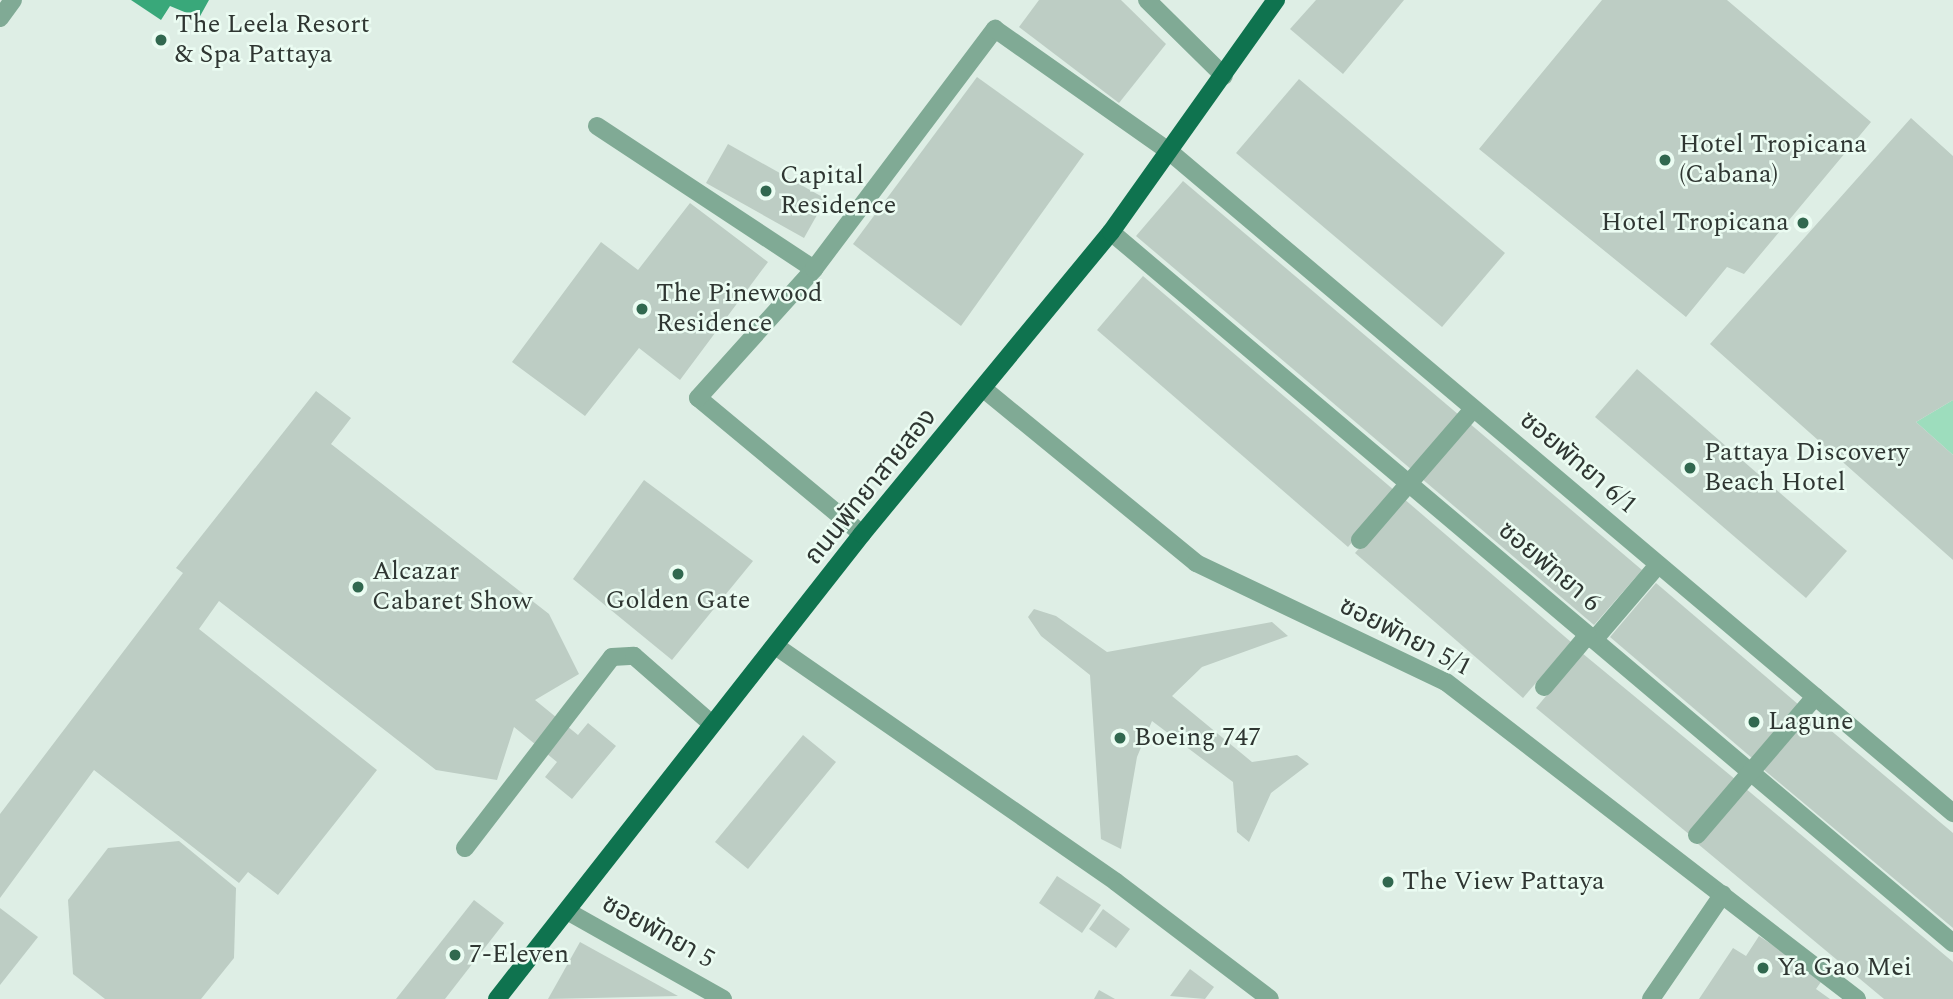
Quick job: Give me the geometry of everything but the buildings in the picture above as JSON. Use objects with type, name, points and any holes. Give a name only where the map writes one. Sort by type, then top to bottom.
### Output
[{"type":"main road","name":"ถนนพัทยาสายสอง","points":[[497,999],[712,724],[777,647],[862,534],[985,390],[1111,232],[1276,0]]},
{"type":"street","points":[[0,18],[13,0]]},
{"type":"street","points":[[1147,0],[1224,76]]},
{"type":"street","name":"ซอยพัทยา 6/1","points":[[814,269],[995,29],[1170,152],[1953,813]]},
{"type":"street","points":[[597,126],[814,269],[698,398],[862,534]]},
{"type":"street","name":"ซอยพัทยา 6","points":[[1111,232],[1953,943]]},
{"type":"street","name":"ซอยพัทยา 5/1","points":[[985,390],[1196,563],[1446,682],[1857,999]]},
{"type":"street","points":[[1360,540],[1474,409]]},
{"type":"street","points":[[1544,687],[1658,565]]},
{"type":"street","points":[[777,647],[1116,882],[1270,999]]},
{"type":"street","points":[[465,848],[612,657],[635,656],[712,724]]},
{"type":"street","points":[[1697,835],[1815,697]]},
{"type":"street","points":[[1651,999],[1723,894]]},
{"type":"street","name":"ซอยพัทยา 5","points":[[567,911],[723,999]]},
{"type":"shaded area","points":[[131,0],[209,0],[199,18],[170,6],[161,20]]},
{"type":"shaded area","points":[[1953,400],[1953,455],[1916,422]]},
{"type":"place","name":"The Leela Resort & Spa Pattaya","points":[[161,40]]},
{"type":"place","name":"Hotel Tropicana (Cabana)","points":[[1665,160]]},
{"type":"place","name":"Capital Residence","points":[[766,191]]},
{"type":"place","name":"Hotel Tropicana","points":[[1803,223]]},
{"type":"place","name":"The Pinewood Residence","points":[[642,309]]},
{"type":"place","name":"Pattaya Discovery Beach Hotel","points":[[1690,468]]},
{"type":"place","name":"Golden Gate","points":[[678,574]]},
{"type":"place","name":"Alcazar Cabaret Show","points":[[358,587]]},
{"type":"place","name":"Lagune","points":[[1754,722]]},
{"type":"place","name":"Boeing 747","points":[[1120,738]]},
{"type":"place","name":"The View Pattaya","points":[[1388,882]]},
{"type":"place","name":"7-Eleven","points":[[455,955]]},
{"type":"place","name":"Ya Gao Mei","points":[[1763,968]]}]
